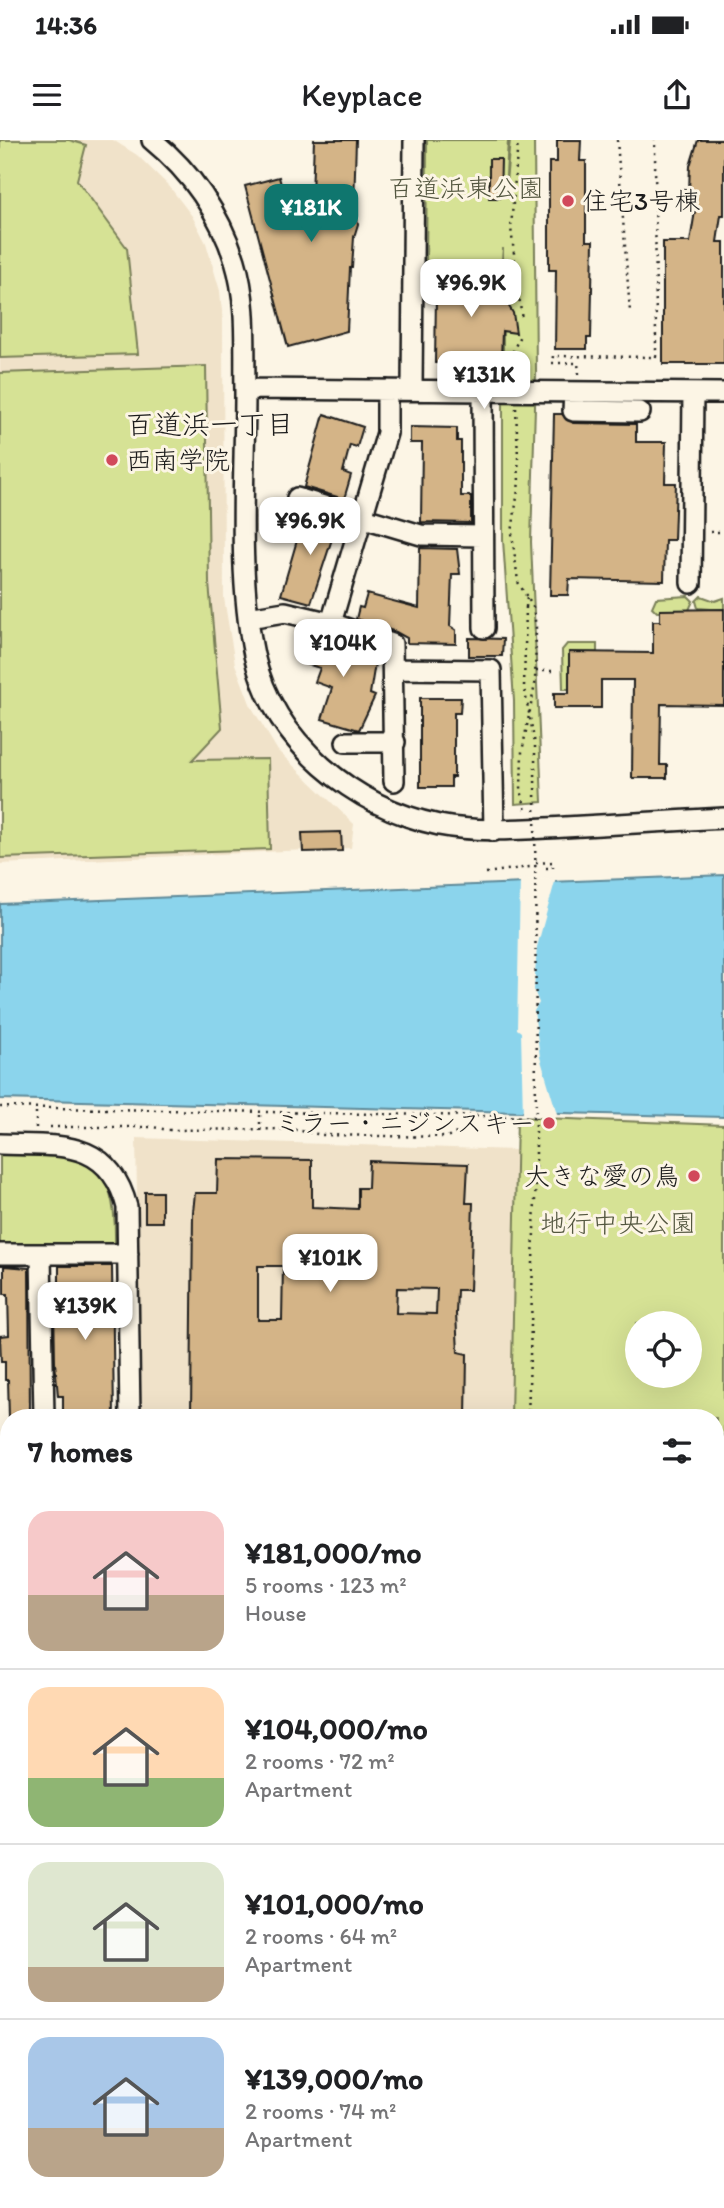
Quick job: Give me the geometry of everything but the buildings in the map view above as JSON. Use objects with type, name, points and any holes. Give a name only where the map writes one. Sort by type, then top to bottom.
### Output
[{"type":"street","points":[[152,140],[196,184],[210,205],[235,262],[245,321],[248,618],[255,657],[270,696],[295,737],[331,775],[368,800],[413,818],[458,828],[494,831],[724,818]]},
{"type":"street","points":[[412,390],[414,140]]},
{"type":"street","points":[[245,389],[482,391],[576,387],[724,393]]},
{"type":"street","points":[[576,387],[573,411],[640,412]]},
{"type":"street","points":[[331,622],[365,517],[387,433],[387,390]]},
{"type":"street","points":[[482,391],[484,628]]},
{"type":"street","points":[[691,583],[693,393]]},
{"type":"street","points":[[297,498],[421,534],[482,536]]},
{"type":"street","points":[[248,618],[285,612],[331,622],[387,640],[394,651],[394,781]]},
{"type":"street","points":[[394,669],[491,670],[494,831]]},
{"type":"street","points":[[346,742],[394,743]]},
{"type":"street","points":[[0,1144],[65,1146],[100,1161],[123,1191],[127,1207],[130,1409]]},
{"type":"street","points":[[0,1254],[128,1254]]},
{"type":"street","points":[[41,1255],[44,1409]]},
{"type":"path","points":[[518,140],[511,228],[522,321]]},
{"type":"path","points":[[618,140],[630,312]]},
{"type":"path","points":[[576,387],[579,363],[552,363],[553,356],[656,357],[655,140]]},
{"type":"path","points":[[516,379],[511,356],[521,333]]},
{"type":"path","points":[[519,401],[515,453],[519,482],[512,533],[518,582],[527,593],[535,614],[536,671],[522,752],[521,790],[526,812]]},
{"type":"path","points":[[527,593],[523,664],[535,744],[536,864],[536,1169],[528,1409]]},
{"type":"path","points":[[536,671],[552,671]]},
{"type":"path","points":[[486,873],[553,862],[553,868],[541,869]]},
{"type":"path","points":[[0,1107],[536,1117]]},
{"type":"path","points":[[36,1108],[36,1134]]},
{"type":"path","points":[[260,1112],[260,1130]]},
{"type":"path","points":[[49,1127],[291,1129],[322,1135],[446,1137],[465,1130],[471,1116]]},
{"type":"shaded area","name":"西南学院","points":[[0,140],[113,140],[137,155],[169,186],[192,216],[206,243],[220,291],[223,321],[224,598],[235,664],[251,706],[278,751],[354,824],[351,848],[0,864]]},
{"type":"shaded area","points":[[136,1138],[516,1150],[511,1409],[141,1409]]},
{"type":"green space","points":[[0,140],[69,140],[86,145],[77,180],[127,248],[138,354],[0,358]]},
{"type":"green space","name":"百道浜東公園","points":[[427,140],[508,140],[505,193],[510,140],[534,140],[536,372],[531,542],[542,802],[515,804],[514,701],[503,540],[503,248],[501,272],[426,271]]},
{"type":"green space","name":"西南学院","points":[[206,366],[209,583],[222,728],[192,760],[268,759],[270,849],[0,858],[0,373]]},
{"type":"green space","points":[[688,596],[693,601],[689,610],[657,612],[652,607],[656,598]]},
{"type":"green space","points":[[701,596],[715,601],[724,598],[724,610],[698,608],[696,601]]},
{"type":"green space","points":[[567,644],[597,644],[597,652],[569,653],[571,689],[563,689],[562,650]]},
{"type":"green space","name":"地行中央公園","points":[[517,1117],[724,1125],[724,1409],[511,1409]]},
{"type":"green space","points":[[0,1155],[52,1156],[89,1165],[101,1175],[109,1191],[114,1214],[115,1245],[0,1245]]},
{"type":"water","points":[[724,875],[724,1117],[0,1099],[0,904]]},
{"type":"pier","points":[[556,878],[537,947],[534,990],[539,1003],[534,1011],[540,1057],[558,1117],[523,1116],[521,1032],[517,1029],[520,879]]},
{"type":"place","name":"住宅3号棟","points":[[568,201]]},
{"type":"place","name":"西南学院","points":[[112,460]]},
{"type":"place","name":"ミラー・ニジンスキー","points":[[549,1123]]},
{"type":"place","name":"大きな愛の鳥","points":[[694,1176]]},
{"type":"district","name":"百道浜一丁目","points":[[210,424]]}]
